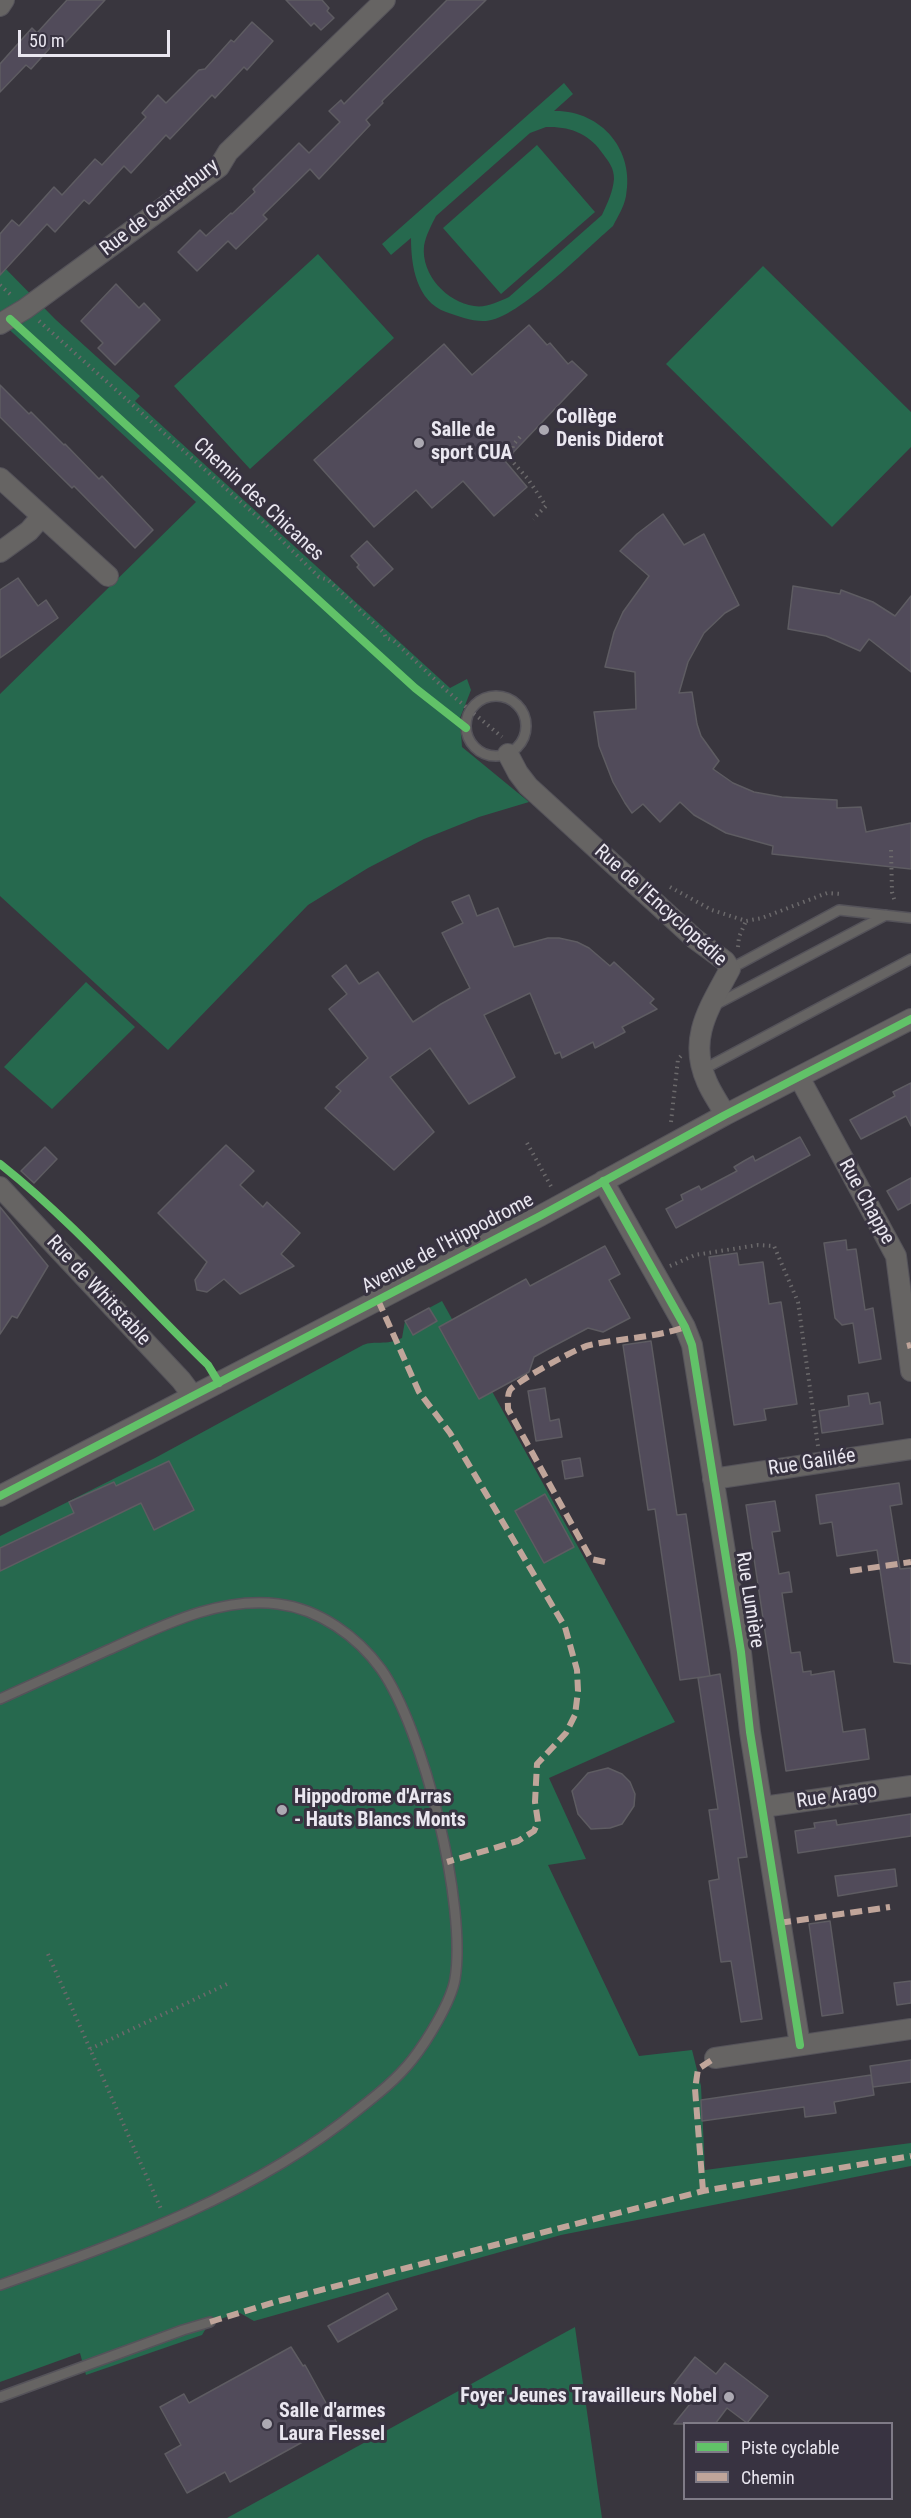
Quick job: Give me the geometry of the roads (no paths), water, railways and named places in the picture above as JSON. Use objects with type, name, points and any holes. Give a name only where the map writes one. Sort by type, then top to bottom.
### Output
[{"type":"street","points":[[0,6],[4,0]]},
{"type":"street","name":"Rue de Canterbury","points":[[9,311],[219,167],[228,152],[374,3]]},
{"type":"street","points":[[0,478],[108,576]]},
{"type":"street","points":[[0,552],[29,531],[42,516]]},
{"type":"street","name":"Rue de l'Encyclopédie","points":[[512,752],[518,773],[528,786],[695,939],[728,965],[700,1028],[698,1042],[702,1070],[725,1115]]},
{"type":"street","name":"Avenue de l'Hippodrome","points":[[0,1496],[911,1019]]},
{"type":"street","name":"Rue Chappe","points":[[799,1077],[903,1252],[911,1371]]},
{"type":"street","name":"Rue Lumière","points":[[603,1181],[685,1327],[692,1345],[741,1652],[750,1732],[763,1807],[778,1923],[800,2044]]},
{"type":"street","name":"Rue de Whitstable","points":[[0,1187],[182,1380],[192,1396]]},
{"type":"street","name":"Rue Galilée","points":[[713,1479],[911,1449]]},
{"type":"street","name":"Rue Arago","points":[[763,1807],[911,1786]]},
{"type":"street","points":[[716,2058],[911,2029]]},
{"type":"lane","points":[[491,696],[507,698],[521,708],[526,726],[522,743],[512,752],[499,757],[489,756],[473,746],[466,728],[470,710],[484,698],[491,696]]},
{"type":"lane","points":[[728,965],[839,910],[911,918]]},
{"type":"lane","points":[[709,1008],[886,915]]},
{"type":"lane","points":[[702,1070],[911,959]]},
{"type":"lane","points":[[0,1699],[151,1632],[202,1612],[247,1603],[278,1604],[307,1611],[333,1624],[357,1642],[378,1665],[392,1687],[413,1737],[432,1791],[448,1872],[458,1945],[454,1982],[437,2020],[413,2059],[387,2087],[323,2139],[250,2182],[166,2221],[0,2284]]},
{"type":"lane","points":[[0,2397],[105,2357],[210,2322]]},
{"type":"place","name":"Collège Denis Diderot","points":[[544,430]]},
{"type":"place","name":"Salle de sport CUA","points":[[419,443]]},
{"type":"place","name":"Hippodrome d'Arras - Hauts Blancs Monts","points":[[282,1810]]},
{"type":"place","name":"Foyer Jeunes Travailleurs Nobel","points":[[729,2397]]},
{"type":"place","name":"Salle d'armes Laura Flessel","points":[[267,2424]]}]
